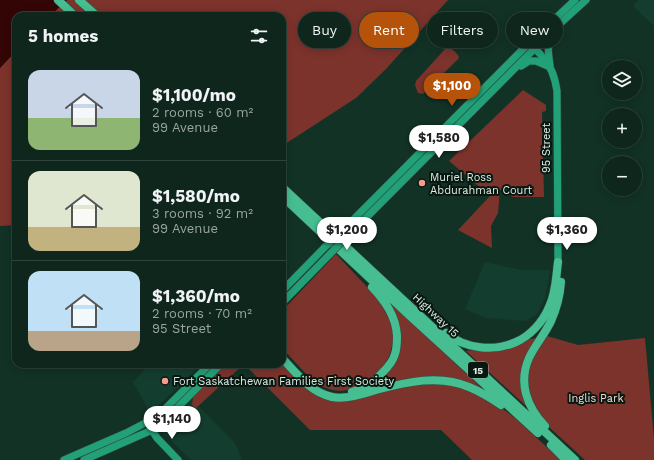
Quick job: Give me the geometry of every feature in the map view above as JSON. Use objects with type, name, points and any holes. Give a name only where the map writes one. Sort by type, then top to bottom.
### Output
[{"type":"main road","points":[[58,0],[71,12]]},
{"type":"main road","points":[[80,0],[92,12]]},
{"type":"main road","points":[[562,12],[575,0]]},
{"type":"main road","points":[[563,21],[586,0]]},
{"type":"main road","points":[[286,287],[524,48]]},
{"type":"main road","points":[[514,70],[530,61],[550,67],[548,48]]},
{"type":"main road","points":[[286,299],[535,49]]},
{"type":"main road","name":"95 Street","points":[[535,49],[550,67],[555,79],[557,92],[558,262]]},
{"type":"main road","name":"Highway 15","points":[[286,191],[575,460]]},
{"type":"main road","name":"Highway 15","points":[[286,200],[566,460]]},
{"type":"main road","points":[[393,290],[453,339],[474,346],[489,348],[505,346],[526,336],[545,316],[555,289],[558,262]]},
{"type":"main road","points":[[558,262],[560,268],[559,297],[551,321],[529,358],[524,380],[525,394],[532,408],[564,450]]},
{"type":"main road","points":[[286,355],[312,383],[318,387],[339,393],[348,393],[359,390],[380,376],[389,366],[395,355],[397,345],[393,316],[385,302],[355,264]]},
{"type":"main road","points":[[286,362],[310,387],[333,398],[360,395],[388,387],[422,381],[436,380],[469,386],[489,397],[532,427]]},
{"type":"main road","points":[[64,460],[126,434],[147,422],[164,409],[206,368]]},
{"type":"main road","points":[[84,460],[152,430],[161,424],[216,368]]},
{"type":"main road","points":[[147,422],[157,438],[178,460]]},
{"type":"shaded area","points":[[0,0],[67,0],[54,12],[12,12],[12,55],[0,68]]},
{"type":"shaded area","points":[[638,0],[654,0],[654,26],[633,6]]},
{"type":"shaded area","points":[[485,262],[521,270],[550,270],[545,298],[537,314],[525,321],[486,318],[465,309]]},
{"type":"shaded area","points":[[146,368],[198,368],[156,408],[148,409],[133,382]]},
{"type":"shaded area","points":[[193,397],[192,405],[195,409],[198,406],[235,443],[242,460],[191,460],[161,431]]},
{"type":"green space","points":[[67,0],[448,0],[437,12],[427,12],[427,23],[419,32],[419,12],[359,12],[359,48],[405,48],[356,98],[286,143],[286,12],[54,12]]},
{"type":"green space","points":[[445,49],[451,49],[459,58],[423,94],[418,93],[415,85],[416,81]]},
{"type":"green space","points":[[12,55],[12,225],[0,226],[0,68]]},
{"type":"green space","points":[[523,90],[546,105],[546,111],[542,112],[544,197],[512,197],[507,190],[500,190],[498,213],[491,226],[492,248],[458,230],[490,196],[449,161]]},
{"type":"green space","points":[[336,254],[384,305],[393,325],[393,341],[390,354],[386,362],[375,377],[354,389],[341,391],[332,390],[318,385],[286,352],[286,307]]},
{"type":"green space","points":[[390,303],[490,396],[456,381],[374,389],[373,386],[396,355]]},
{"type":"green space","name":"Inglis Park","points":[[547,336],[578,345],[645,338],[654,439],[654,460],[585,460],[466,351]]},
{"type":"green space","points":[[223,368],[240,368],[195,409],[192,405],[193,397]]},
{"type":"green space","points":[[248,368],[286,368],[308,389],[326,397],[427,382],[455,384],[489,398],[516,419],[561,460],[472,460],[441,430],[310,430]]},
{"type":"place","name":"Muriel Ross Abdurahman Court","points":[[422,183]]},
{"type":"place","name":"Fort Saskatchewan Families First Society","points":[[165,381]]}]
